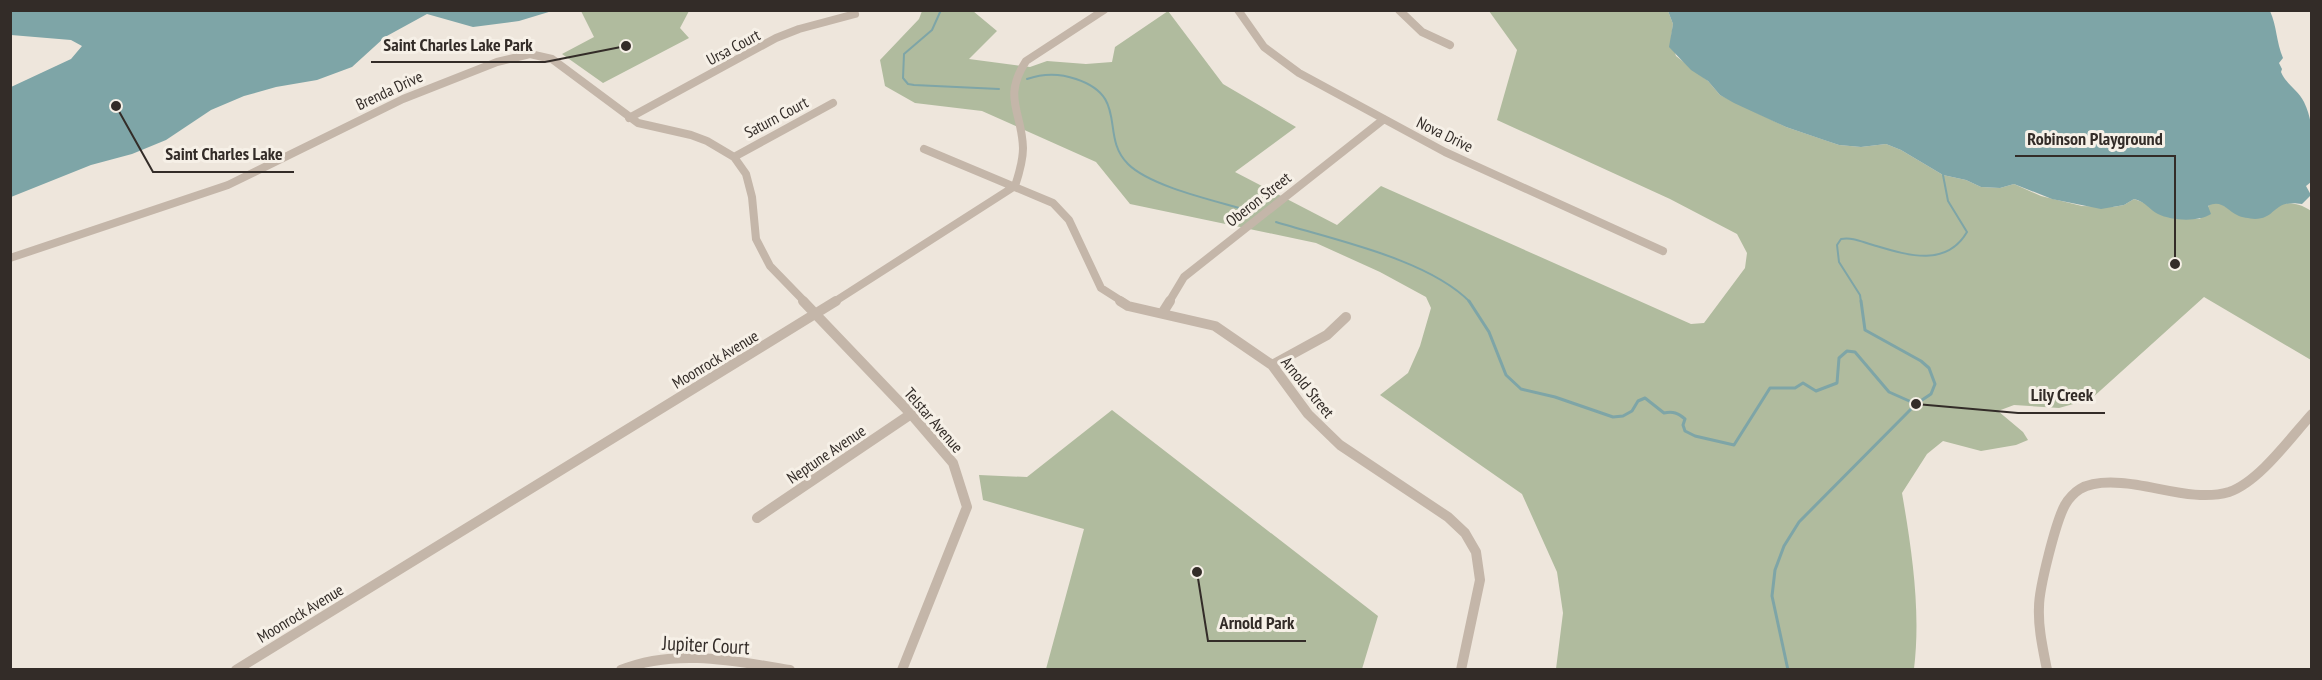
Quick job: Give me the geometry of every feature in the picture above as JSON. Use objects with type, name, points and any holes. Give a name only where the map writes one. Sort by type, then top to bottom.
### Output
[{"type":"street","points":[[1015,186],[1023,159],[1022,139],[1012,96],[1018,72],[1026,61],[1104,10]]},
{"type":"street","name":"Nova Drive","points":[[1238,10],[1260,45],[1277,60],[1445,152],[1663,251]]},
{"type":"street","points":[[1399,10],[1416,29],[1430,38],[1450,45]]},
{"type":"street","name":"Ursa Court","points":[[629,118],[776,38],[799,29],[855,14]]},
{"type":"street","name":"Brenda Drive","points":[[10,258],[228,185],[403,99],[497,62],[530,54],[552,59],[638,123],[691,135],[707,141],[734,157]]},
{"type":"street","name":"Saturn Court","points":[[734,157],[832,103]]},
{"type":"street","name":"Oberon Street","points":[[1163,312],[1184,277],[1384,119]]},
{"type":"street","name":"Arnold Street","points":[[924,149],[1053,203],[1069,220],[1101,288],[1128,306],[1163,312],[1215,326],[1272,364],[1308,414],[1330,437],[1458,525],[1471,542],[1479,567],[1480,580],[1461,669]]},
{"type":"street","points":[[734,157],[746,174],[752,197],[756,239],[770,266],[816,314]]},
{"type":"street","name":"Moonrock Avenue","points":[[236,669],[816,314],[1015,186]]},
{"type":"street","name":"Telstar Avenue","points":[[816,314],[911,414],[953,463],[967,507],[902,669]]},
{"type":"street","points":[[1272,364],[1328,335],[1346,317]]},
{"type":"street","name":"Neptune Avenue","points":[[757,518],[911,414]]},
{"type":"street","points":[[2048,669],[2042,644],[2039,605],[2062,510],[2073,494],[2090,485],[2116,483],[2194,493],[2229,492],[2251,478],[2312,414]]},
{"type":"street","name":"Jupiter Court","points":[[621,669],[631,664],[666,658],[790,669]]},
{"type":"green space","points":[[581,11],[689,11],[680,28],[689,38],[603,83],[562,54],[594,37]]},
{"type":"green space","points":[[922,11],[973,11],[997,31],[969,59],[1030,67],[1047,61],[1086,64],[1112,62],[1115,47],[1168,11],[1223,84],[1296,127],[1235,172],[1337,225],[1381,186],[1691,324],[1704,323],[1745,268],[1747,253],[1737,234],[1670,199],[1497,120],[1517,50],[1489,11],[1668,11],[1673,24],[1671,39],[1676,56],[1708,81],[1720,95],[1786,127],[1839,145],[1861,147],[1886,144],[1901,150],[1943,175],[1966,180],[1981,187],[2000,188],[2014,184],[2041,196],[2082,206],[2113,207],[2124,205],[2134,199],[2150,205],[2164,216],[2200,219],[2208,207],[2214,203],[2220,203],[2233,210],[2283,203],[2302,206],[2311,211],[2311,360],[2204,297],[2091,399],[2059,408],[2014,405],[1998,411],[2023,432],[2028,440],[2016,445],[1981,451],[1943,441],[1927,454],[1902,493],[1916,603],[1914,669],[1556,669],[1563,613],[1557,572],[1522,494],[1380,395],[1408,373],[1420,346],[1431,308],[1426,297],[1380,272],[1316,243],[1130,204],[1096,162],[982,111],[915,103],[885,86],[880,60],[919,19]]},
{"type":"green space","points":[[1112,410],[1378,616],[1362,669],[1046,669],[1084,529],[983,500],[979,475],[1027,477]]},
{"type":"water","points":[[11,10],[552,11],[519,21],[473,27],[427,14],[385,37],[352,67],[317,80],[276,87],[244,96],[211,110],[166,140],[132,154],[91,165],[11,197],[11,87],[71,59],[82,46],[71,40],[11,35]]},
{"type":"water","points":[[1668,11],[2270,11],[2283,58],[2279,63],[2281,72],[2304,102],[2308,111],[2312,141],[2311,182],[2306,186],[2311,195],[2302,204],[2285,204],[2262,218],[2241,217],[2224,206],[2213,204],[2208,206],[2211,214],[2206,217],[2185,220],[2164,216],[2134,199],[2124,205],[2101,209],[2052,199],[2014,184],[2000,188],[1981,187],[1966,180],[1943,175],[1901,150],[1886,144],[1861,147],[1839,145],[1786,127],[1734,103],[1720,95],[1708,81],[1691,70],[1669,47],[1673,24]]},
{"type":"waterway","points":[[941,10],[932,30],[904,54],[903,78],[908,84],[914,85],[999,89]]},
{"type":"waterway","points":[[1027,79],[1058,75],[1076,79],[1093,87],[1103,96],[1109,106],[1115,141],[1128,164],[1138,172],[1166,186],[1243,209]]},
{"type":"waterway","points":[[1861,302],[1860,295],[1839,262],[1837,245],[1841,239],[1850,239],[1912,255],[1937,255],[1948,251],[1967,232],[1948,201],[1943,175]]},
{"type":"waterway","points":[[1276,222],[1352,244],[1405,263],[1452,287],[1469,301]]},
{"type":"waterway","points":[[1469,301],[1489,332],[1506,375],[1521,389],[1555,397],[1613,417],[1623,416],[1632,411],[1638,401],[1645,398],[1664,413],[1675,413],[1685,419],[1683,425],[1685,431],[1695,436],[1734,445],[1770,388],[1795,388],[1803,383],[1816,391],[1837,383],[1839,358],[1847,351],[1855,352],[1889,392],[1916,404]]},
{"type":"waterway","points":[[1861,301],[1865,330],[1921,361],[1929,368],[1935,384],[1931,394],[1916,404]]},
{"type":"waterway","points":[[1788,670],[1772,596],[1775,570],[1784,546],[1799,522],[1916,404]]},
{"type":"place","name":"Saint Charles Lake Park","points":[[626,46]]},
{"type":"place","name":"Saint Charles Lake","points":[[116,106]]},
{"type":"place","name":"Robinson Playground","points":[[2175,264]]},
{"type":"place","name":"Lily Creek","points":[[1916,404]]},
{"type":"place","name":"Arnold Park","points":[[1197,572]]}]
